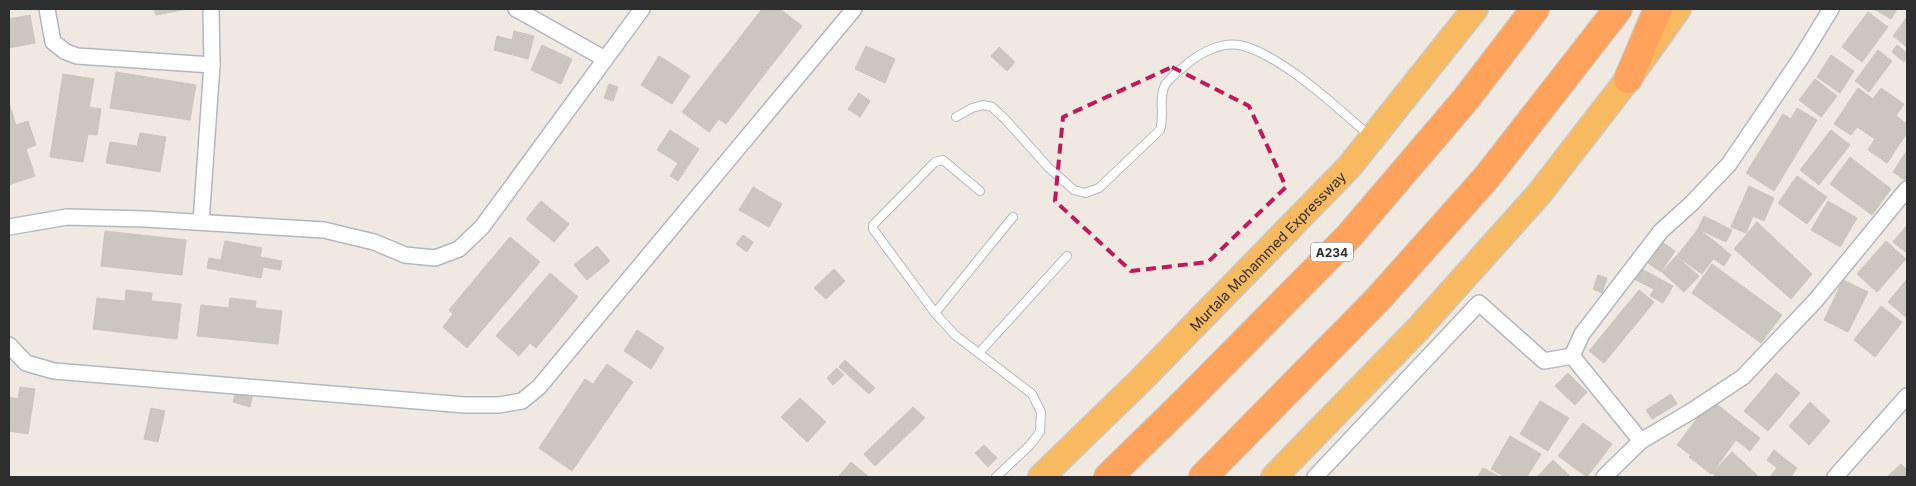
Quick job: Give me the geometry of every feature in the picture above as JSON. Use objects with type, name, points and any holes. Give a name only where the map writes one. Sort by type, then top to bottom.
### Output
[{"type":"highway","name":"Murtala Mohammed Expressway","points":[[1041,477],[1140,381],[1348,167],[1475,9]]},
{"type":"highway","name":"A234","points":[[1108,477],[1350,235],[1466,99],[1535,9]]},
{"type":"highway","points":[[1203,477],[1379,298],[1487,177],[1618,9]]},
{"type":"highway","points":[[1628,79],[1658,9]]},
{"type":"highway","points":[[1274,477],[1419,328],[1539,194],[1628,79],[1678,9]]},
{"type":"street","points":[[47,9],[53,42],[66,52],[78,56],[212,65]]},
{"type":"street","points":[[201,222],[212,65],[211,9]]},
{"type":"street","points":[[516,9],[606,59]]},
{"type":"street","points":[[9,227],[67,217],[145,219],[324,230],[374,242],[405,255],[435,258],[459,249],[482,227],[642,9]]},
{"type":"street","points":[[9,345],[26,363],[54,371],[465,405],[499,405],[522,400],[540,387],[854,9]]},
{"type":"street","points":[[1572,356],[1582,334],[1661,231],[1691,204],[1729,164],[1831,9]]},
{"type":"street","points":[[1604,477],[1641,441],[1690,412],[1743,376],[1816,300],[1907,188]]},
{"type":"street","points":[[1315,477],[1479,303],[1544,361],[1572,356]]},
{"type":"street","points":[[1572,356],[1641,441]]},
{"type":"street","points":[[1835,477],[1907,396]]},
{"type":"lane","points":[[956,117],[972,108],[983,105],[992,107],[1048,167],[1074,190],[1085,192],[1099,188],[1160,130],[1163,120],[1162,95],[1165,84],[1193,59],[1217,46],[1238,45],[1269,56],[1321,93],[1372,138]]},
{"type":"lane","points":[[980,191],[944,160],[939,160],[873,225],[875,233],[935,313],[955,336],[1032,394],[1041,412],[1040,432],[1030,445],[996,477]]},
{"type":"lane","points":[[935,313],[1013,216]]},
{"type":"lane","points":[[979,353],[1067,256]]},
{"type":"highlighted area","points":[[1172,67],[1249,106],[1286,187],[1208,262],[1131,271],[1055,201],[1063,117]]},
{"type":"building","points":[[154,9],[188,9],[156,15]]},
{"type":"building","points":[[762,9],[780,9],[802,26],[726,124],[719,119],[709,132],[682,112]]},
{"type":"building","points":[[1874,9],[1897,9],[1891,19]]},
{"type":"building","points":[[1868,12],[1888,27],[1862,62],[1842,47]]},
{"type":"building","points":[[30,15],[35,43],[9,48],[9,19]]},
{"type":"building","points":[[1907,17],[1907,47],[1893,36]]},
{"type":"building","points":[[514,31],[534,36],[528,59],[494,50],[497,36],[512,40]]},
{"type":"building","points":[[542,45],[572,59],[561,84],[531,70]]},
{"type":"building","points":[[1897,45],[1907,53],[1907,58],[1904,62],[1892,52]]},
{"type":"building","points":[[866,46],[895,59],[885,83],[855,69]]},
{"type":"building","points":[[999,47],[1015,62],[1007,71],[991,56]]},
{"type":"building","points":[[1878,50],[1892,61],[1869,92],[1855,81]]},
{"type":"building","points":[[1831,55],[1854,71],[1840,93],[1817,77]]},
{"type":"building","points":[[659,56],[690,76],[672,104],[641,85]]},
{"type":"building","points":[[116,72],[196,85],[190,120],[110,108]]},
{"type":"building","points":[[63,74],[94,79],[89,107],[101,109],[97,135],[88,134],[83,162],[50,157]]},
{"type":"building","points":[[1815,79],[1837,96],[1821,117],[1799,100]]},
{"type":"building","points":[[609,84],[618,87],[613,101],[604,98]]},
{"type":"building","points":[[1858,88],[1873,99],[1881,88],[1904,104],[1896,116],[1907,124],[1907,133],[1887,163],[1868,150],[1875,139],[1857,127],[1851,135],[1834,124]]},
{"type":"building","points":[[859,93],[870,101],[860,117],[848,109]]},
{"type":"building","points":[[9,103],[16,125],[28,121],[36,145],[26,149],[35,176],[9,185]]},
{"type":"building","points":[[1797,108],[1817,120],[1774,191],[1746,173],[1783,114],[1791,119]]},
{"type":"building","points":[[670,130],[699,149],[678,181],[670,176],[678,163],[657,150]]},
{"type":"building","points":[[1831,130],[1850,145],[1819,185],[1800,170]]},
{"type":"building","points":[[140,133],[166,137],[160,172],[106,163],[110,142],[137,146]]},
{"type":"building","points":[[1907,150],[1907,178],[1905,180],[1893,172]]},
{"type":"building","points":[[1850,157],[1891,189],[1872,215],[1830,184]]},
{"type":"building","points":[[1797,176],[1827,197],[1807,224],[1778,203]]},
{"type":"building","points":[[1749,186],[1774,198],[1764,221],[1753,216],[1746,233],[1731,227]]},
{"type":"building","points":[[753,187],[782,204],[769,227],[739,210]]},
{"type":"building","points":[[541,201],[569,224],[554,242],[526,219]]},
{"type":"building","points":[[1828,201],[1857,218],[1840,247],[1811,230]]},
{"type":"building","points":[[1704,216],[1732,230],[1726,242],[1698,229]]},
{"type":"building","points":[[1757,222],[1812,274],[1791,299],[1734,249]]},
{"type":"building","points":[[1907,225],[1907,253],[1893,242]]},
{"type":"building","points":[[1698,229],[1722,247],[1702,274],[1677,256]]},
{"type":"building","points":[[105,231],[186,240],[182,275],[101,266]]},
{"type":"building","points":[[743,235],[753,242],[747,252],[736,244]]},
{"type":"building","points":[[510,237],[540,262],[467,348],[443,327],[453,314],[449,310]]},
{"type":"building","points":[[1659,240],[1675,251],[1661,272],[1645,261]]},
{"type":"building","points":[[225,241],[262,248],[260,257],[282,261],[280,270],[263,267],[261,278],[207,268],[209,258],[221,260]]},
{"type":"building","points":[[1886,241],[1906,259],[1877,292],[1857,274]]},
{"type":"building","points":[[597,246],[610,261],[587,280],[574,265]]},
{"type":"building","points":[[1722,248],[1731,255],[1724,266],[1714,259]]},
{"type":"building","points":[[1676,256],[1699,276],[1684,292],[1662,272]]},
{"type":"building","points":[[1712,264],[1782,315],[1761,343],[1692,293]]},
{"type":"building","points":[[1640,268],[1673,286],[1663,303],[1650,296],[1654,289],[1634,279]]},
{"type":"building","points":[[834,269],[845,281],[826,299],[814,288]]},
{"type":"building","points":[[550,273],[578,297],[536,348],[530,343],[519,356],[496,336]]},
{"type":"building","points":[[1598,275],[1607,278],[1602,293],[1593,289]]},
{"type":"building","points":[[1907,279],[1907,318],[1888,302]]},
{"type":"building","points":[[1843,280],[1868,292],[1848,332],[1824,320]]},
{"type":"building","points":[[126,290],[152,293],[151,301],[181,304],[177,339],[93,329],[97,298],[125,301]]},
{"type":"building","points":[[1639,290],[1654,302],[1604,363],[1589,351]]},
{"type":"building","points":[[230,298],[256,301],[255,308],[282,311],[278,344],[197,336],[201,305],[229,308]]},
{"type":"building","points":[[1881,306],[1902,322],[1875,357],[1854,340]]},
{"type":"building","points":[[637,330],[664,348],[651,369],[624,351]]},
{"type":"building","points":[[845,360],[875,388],[869,394],[839,367]]},
{"type":"building","points":[[607,364],[633,382],[572,471],[539,448],[585,379],[593,384]]},
{"type":"building","points":[[837,368],[844,375],[833,385],[827,378]]},
{"type":"building","points":[[1568,373],[1587,392],[1575,405],[1555,386]]},
{"type":"building","points":[[1776,373],[1800,393],[1768,431],[1744,411]]},
{"type":"building","points":[[20,387],[35,389],[28,434],[9,431],[9,397],[18,399]]},
{"type":"building","points":[[237,388],[253,393],[250,407],[233,402]]},
{"type":"building","points":[[1671,394],[1677,404],[1652,419],[1646,410]]},
{"type":"building","points":[[800,398],[826,422],[807,442],[781,417]]},
{"type":"building","points":[[1711,400],[1760,438],[1750,451],[1736,440],[1711,474],[1677,445]]},
{"type":"building","points":[[1540,401],[1569,418],[1548,451],[1520,434]]},
{"type":"building","points":[[1810,402],[1830,421],[1809,445],[1789,426]]},
{"type":"building","points":[[913,407],[925,418],[875,466],[864,454]]},
{"type":"building","points":[[151,408],[165,411],[158,442],[144,439]]},
{"type":"building","points":[[1583,423],[1612,444],[1587,477],[1558,456]]},
{"type":"building","points":[[1510,436],[1541,454],[1527,477],[1505,477],[1491,469]]},
{"type":"building","points":[[984,445],[997,458],[988,467],[975,453]]},
{"type":"building","points":[[1774,450],[1797,468],[1791,477],[1770,477],[1777,468],[1767,460]]},
{"type":"building","points":[[1732,452],[1759,477],[1717,477],[1712,473]]},
{"type":"building","points":[[1553,460],[1571,477],[1537,477]]},
{"type":"building","points":[[851,462],[869,477],[838,477]]},
{"type":"building","points":[[1901,464],[1907,470],[1907,477],[1887,477]]},
{"type":"building","points":[[1483,468],[1500,477],[1477,477]]}]
